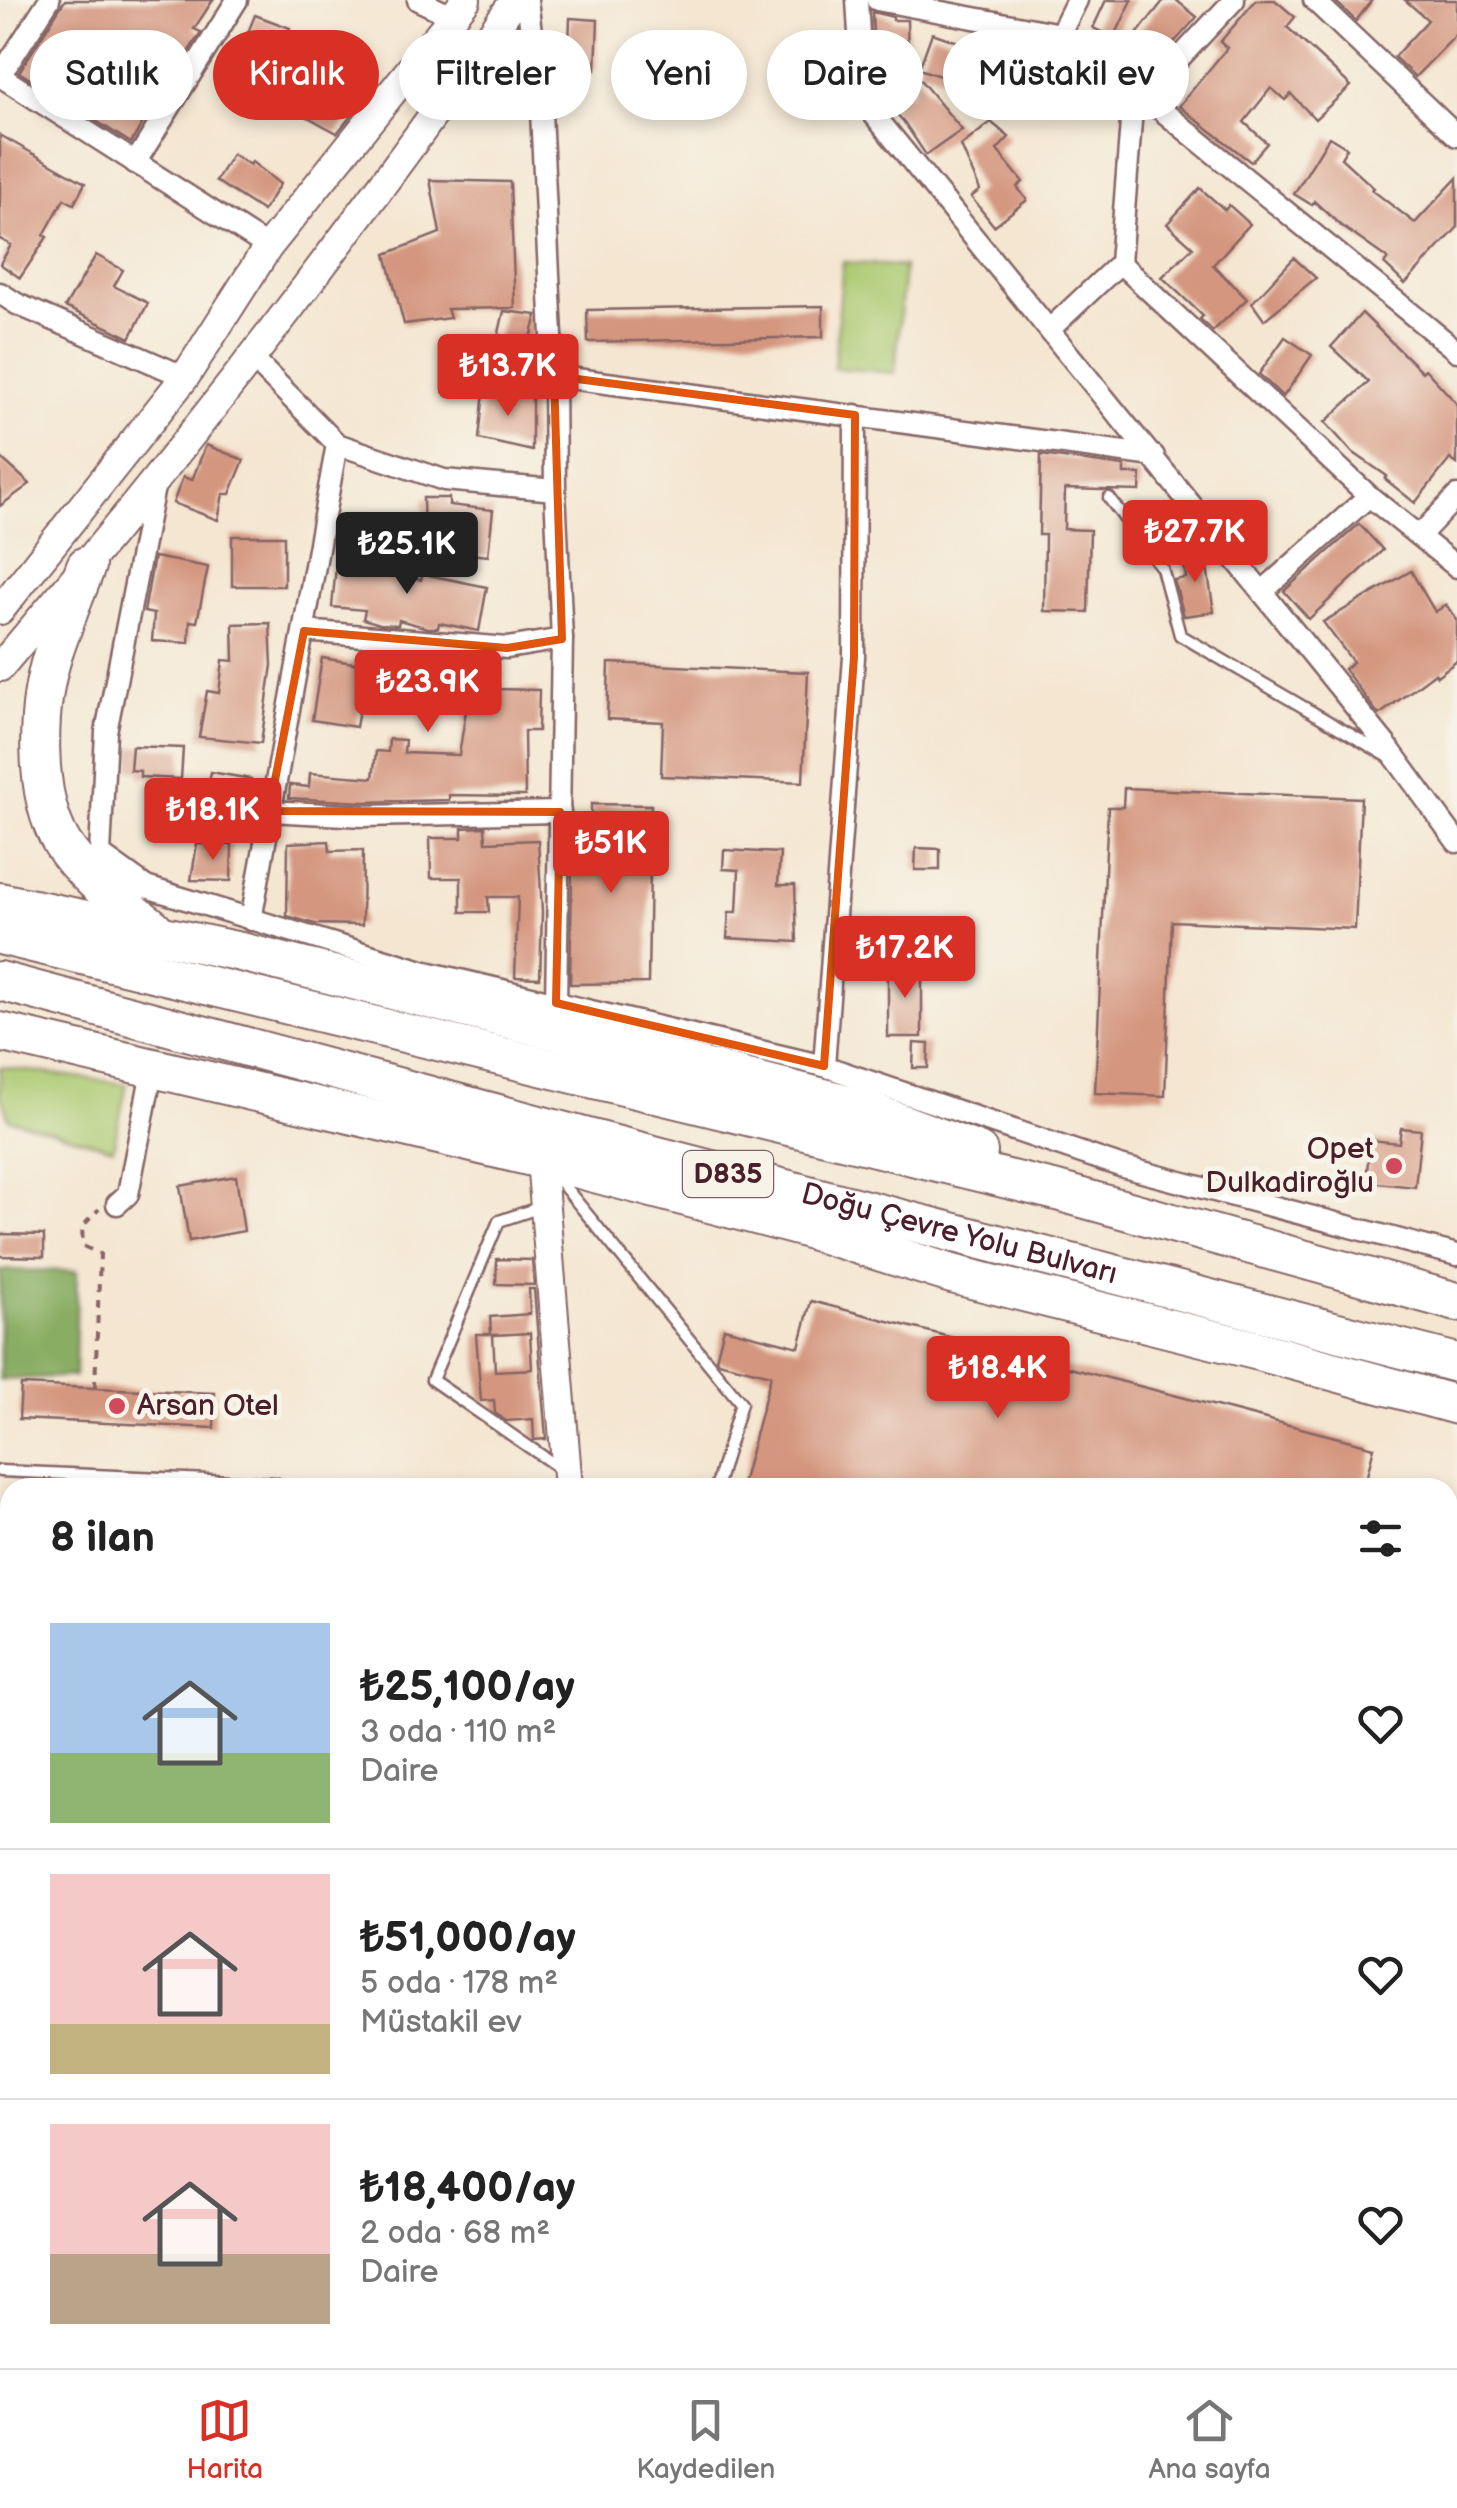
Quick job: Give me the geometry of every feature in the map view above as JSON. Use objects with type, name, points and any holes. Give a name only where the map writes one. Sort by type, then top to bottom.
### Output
[{"type":"highway","points":[[86,566],[52,658],[40,732],[44,796],[62,843],[100,886],[158,933]]},
{"type":"highway","points":[[0,902],[158,933],[855,1106],[964,1146],[1057,1191]]},
{"type":"highway","name":"Doğu Çevre Yolu Bulvarı","points":[[0,934],[1057,1191],[1457,1302]]},
{"type":"highway","name":"Doğu Çevre Yolu Bulvarı","points":[[0,982],[1457,1363]]},
{"type":"highway","points":[[3,1030],[541,1159],[806,1228],[952,1274],[1457,1405]]},
{"type":"main road","points":[[0,667],[252,358],[515,0]]},
{"type":"main road","points":[[0,610],[184,376],[268,246],[460,9]]},
{"type":"main road","points":[[541,1159],[567,1478]]},
{"type":"street","points":[[49,0],[0,76],[268,246]]},
{"type":"street","points":[[135,163],[237,0]]},
{"type":"street","points":[[418,0],[460,9]]},
{"type":"street","points":[[527,0],[542,112],[562,640],[556,1002]]},
{"type":"street","points":[[857,0],[863,101],[1263,591],[1400,763],[1457,842]]},
{"type":"street","points":[[877,0],[1038,30]]},
{"type":"street","points":[[1062,30],[1076,0]]},
{"type":"street","points":[[1189,45],[1234,0]]},
{"type":"street","points":[[1314,0],[1457,136]]},
{"type":"street","points":[[1050,329],[1120,263],[1136,120]]},
{"type":"street","points":[[1169,120],[1457,352]]},
{"type":"street","points":[[1120,263],[1369,496],[1457,567]]},
{"type":"street","points":[[0,321],[8,299],[184,376]]},
{"type":"street","points":[[252,358],[337,444],[444,480],[554,490]]},
{"type":"street","points":[[554,376],[1154,456]]},
{"type":"street","points":[[824,1066],[854,657],[855,415]]},
{"type":"street","points":[[251,920],[337,444]]},
{"type":"street","points":[[156,480],[106,732],[100,854],[146,887],[426,972],[824,1066],[1120,1166]]},
{"type":"street","points":[[1263,591],[1369,496]]},
{"type":"street","points":[[1419,536],[1457,496]]},
{"type":"street","points":[[304,631],[507,648],[562,640]]},
{"type":"street","points":[[269,811],[364,816],[560,812]]},
{"type":"street","points":[[110,1205],[128,1194],[153,1066]]},
{"type":"street","points":[[855,1106],[1120,1166],[1457,1254]]},
{"type":"lane","points":[[1109,498],[1162,568],[1180,635],[1400,763]]},
{"type":"lane","points":[[541,1159],[741,1403],[719,1478]]},
{"type":"lane","points":[[545,1206],[499,1221],[432,1380],[564,1478]]},
{"type":"lane","points":[[0,1471],[149,1478]]},
{"type":"path","points":[[95,1388],[100,1254],[83,1246],[82,1227],[110,1205]]},
{"type":"highlighted area","points":[[554,376],[855,415],[854,657],[824,1066],[556,1003],[560,812],[269,811],[304,631],[507,648],[562,639]]},
{"type":"green space","points":[[843,262],[904,267],[895,373],[834,368]]},
{"type":"green space","points":[[0,1067],[127,1084],[113,1148],[9,1119],[0,1094]]},
{"type":"green space","points":[[0,1270],[77,1271],[75,1376],[0,1380]]},
{"type":"building","points":[[65,0],[213,0],[194,29],[201,32],[193,45],[193,30],[46,30]]},
{"type":"building","points":[[1106,0],[1132,0],[1118,30],[1093,28]]},
{"type":"building","points":[[1164,0],[1176,0],[1197,17],[1185,30],[1140,30]]},
{"type":"building","points":[[1256,0],[1275,0],[1295,17],[1287,27],[1351,86],[1315,119],[1291,94],[1285,100],[1271,88],[1244,122],[1267,143],[1251,162],[1189,114],[1189,94],[1227,48],[1220,42]]},
{"type":"building","points":[[1334,0],[1372,0],[1356,21]]},
{"type":"building","points":[[1405,0],[1457,0],[1457,34],[1415,77],[1394,57],[1428,20]]},
{"type":"building","points":[[872,12],[893,20],[907,20],[907,30],[873,30]]},
{"type":"building","points":[[255,15],[290,28],[289,30],[249,30]]},
{"type":"building","points":[[570,18],[598,20],[596,70],[591,70],[591,30],[570,30]]},
{"type":"building","points":[[932,33],[943,37],[943,77],[923,70]]},
{"type":"building","points":[[30,55],[30,79],[19,72]]},
{"type":"building","points":[[923,83],[943,107],[943,120],[954,120],[962,130],[926,155],[904,122],[923,120]]},
{"type":"building","points":[[95,120],[144,120],[131,143]]},
{"type":"building","points":[[313,120],[348,120],[337,133]]},
{"type":"building","points":[[991,122],[1009,137],[997,150],[1023,182],[1017,187],[1027,200],[994,226],[971,197],[980,190],[961,146]]},
{"type":"building","points":[[0,135],[85,183],[74,204],[64,199],[44,235],[47,237],[20,278],[0,264],[11,245],[0,239]]},
{"type":"building","points":[[1329,137],[1347,148],[1341,158],[1372,190],[1415,223],[1457,178],[1457,228],[1405,284],[1384,264],[1388,259],[1314,201],[1312,205],[1294,194]]},
{"type":"building","points":[[232,154],[250,165],[252,162],[280,184],[263,211],[216,181]]},
{"type":"building","points":[[430,180],[510,182],[515,308],[447,309],[450,318],[404,324],[386,254],[440,233]]},
{"type":"building","points":[[1200,188],[1225,210],[1229,205],[1250,224],[1213,265],[1247,299],[1213,331],[1200,319],[1203,316],[1162,277],[1193,247],[1167,224]]},
{"type":"building","points":[[96,255],[123,270],[114,286],[148,303],[130,338],[65,307]]},
{"type":"building","points":[[1294,258],[1316,278],[1264,320],[1252,303]]},
{"type":"building","points":[[823,306],[823,337],[588,342],[587,310]]},
{"type":"building","points":[[504,311],[537,315],[526,357],[496,346]]},
{"type":"building","points":[[1362,313],[1422,372],[1425,369],[1457,404],[1457,464],[1450,459],[1415,503],[1385,479],[1387,476],[1351,451],[1325,422],[1369,382],[1331,347]]},
{"type":"building","points":[[1285,337],[1312,355],[1283,397],[1259,374]]},
{"type":"building","points":[[484,391],[532,391],[532,451],[479,439]]},
{"type":"building","points":[[206,445],[244,460],[230,494],[223,494],[218,520],[173,503],[183,477],[192,480]]},
{"type":"building","points":[[1041,455],[1124,466],[1124,474],[1141,474],[1140,491],[1065,489],[1064,529],[1090,530],[1088,612],[1044,611],[1045,535],[1039,535]]},
{"type":"building","points":[[0,457],[30,484],[0,506]]},
{"type":"building","points":[[423,498],[449,498],[449,505],[493,510],[488,556],[458,553],[460,539],[424,540]]},
{"type":"building","points":[[1359,524],[1383,550],[1309,619],[1284,591]]},
{"type":"building","points":[[232,536],[284,536],[284,586],[232,586]]},
{"type":"building","points":[[1204,548],[1214,612],[1184,616],[1174,580],[1186,578],[1182,552]]},
{"type":"building","points":[[337,556],[365,559],[367,567],[421,580],[423,574],[487,587],[479,631],[439,623],[438,628],[428,628],[399,620],[398,625],[380,624],[363,619],[365,610],[332,607]]},
{"type":"building","points":[[154,557],[208,567],[197,622],[190,621],[189,643],[152,641],[154,614],[144,612]]},
{"type":"building","points":[[1411,571],[1435,612],[1446,605],[1457,620],[1457,661],[1379,715],[1344,669],[1353,662],[1323,622]]},
{"type":"building","points":[[270,623],[272,665],[261,743],[199,737],[207,691],[219,693],[223,660],[234,661],[233,624]]},
{"type":"building","points":[[394,654],[422,660],[419,671],[498,675],[497,689],[539,690],[538,731],[524,731],[525,796],[449,795],[449,800],[364,802],[289,798],[290,785],[309,787],[310,773],[373,778],[376,751],[388,752],[389,739],[405,740],[404,753],[459,755],[467,704],[437,703],[363,688],[356,727],[312,720],[322,658],[391,669]]},
{"type":"building","points":[[609,663],[808,672],[803,782],[661,776],[663,722],[607,719]]},
{"type":"building","points":[[132,746],[183,748],[181,779],[140,777],[140,771],[130,770]]},
{"type":"building","points":[[211,772],[251,779],[245,814],[204,807]]},
{"type":"building","points":[[1124,788],[1361,798],[1355,929],[1172,921],[1165,1096],[1095,1093],[1108,807],[1123,807]]},
{"type":"building","points":[[591,804],[651,805],[648,983],[570,984],[573,824],[591,825]]},
{"type":"building","points":[[485,827],[486,842],[538,840],[540,978],[515,977],[518,897],[488,897],[489,912],[461,912],[461,878],[431,878],[430,838],[462,838],[462,828]]},
{"type":"building","points":[[329,841],[330,851],[363,850],[362,925],[315,924],[287,916],[288,843]]},
{"type":"building","points":[[197,844],[232,845],[231,881],[191,880]]},
{"type":"building","points":[[916,848],[940,849],[940,870],[915,870]]},
{"type":"building","points":[[724,850],[780,853],[778,885],[795,885],[797,942],[727,938],[729,912],[737,912],[739,870],[723,869]]},
{"type":"building","points":[[888,966],[922,966],[922,1037],[888,1037]]},
{"type":"building","points":[[914,1043],[929,1044],[928,1068],[913,1068]]},
{"type":"building","points":[[1401,1128],[1421,1130],[1415,1187],[1366,1182],[1370,1140],[1399,1143]]},
{"type":"building","points":[[236,1176],[244,1231],[189,1241],[180,1186]]},
{"type":"building","points":[[0,1234],[44,1235],[44,1257],[0,1256]]},
{"type":"building","points":[[497,1259],[532,1260],[534,1285],[496,1284]]},
{"type":"building","points":[[529,1289],[534,1289],[546,1439],[534,1440],[533,1419],[506,1421],[495,1413],[494,1400],[481,1401],[476,1334],[491,1334],[490,1317],[530,1314]],"holes":[[[530,1333],[532,1369],[495,1371],[493,1335]]]},
{"type":"building","points":[[811,1301],[1374,1447],[1366,1478],[744,1478],[771,1375],[718,1362],[724,1328],[799,1347]]},
{"type":"building","name":"Arsan Otel","points":[[21,1385],[215,1393],[214,1428],[19,1419]]},
{"type":"place","name":"Opet Dulkadiroğlu","points":[[1394,1166]]},
{"type":"place","name":"Arsan Otel","points":[[117,1406]]}]
